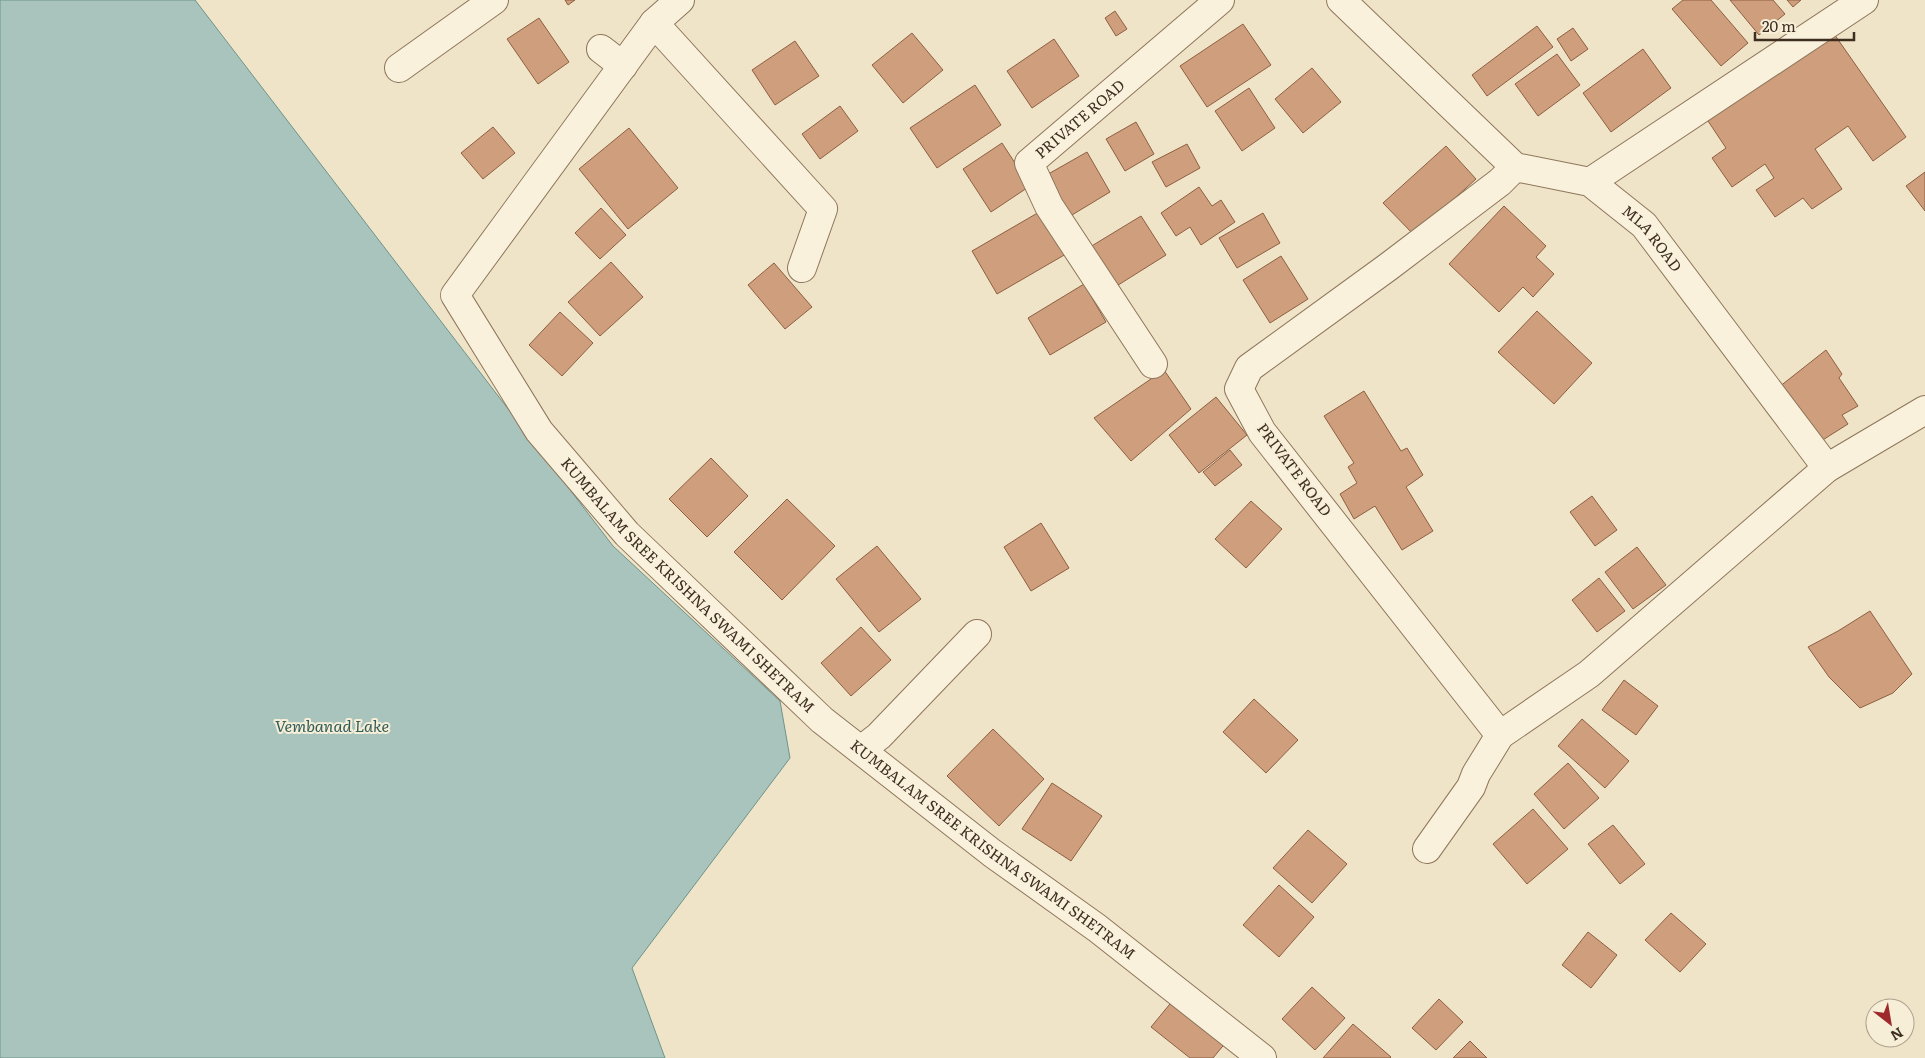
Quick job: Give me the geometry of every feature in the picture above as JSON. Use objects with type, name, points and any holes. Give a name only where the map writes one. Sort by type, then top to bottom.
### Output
[{"type":"street","points":[[399,68],[494,0]]},
{"type":"street","name":"KUMBALAM SREE KRISHNA SWAMI SHETRAM","points":[[680,0],[654,23],[455,295],[539,431],[627,534],[822,720],[992,854],[1097,928],[1233,1050],[1262,1058]]},
{"type":"street","name":"PRIVATE ROAD","points":[[1153,364],[1049,206],[1029,163],[1220,0]]},
{"type":"street","points":[[1341,0],[1515,167]]},
{"type":"street","points":[[1590,182],[1864,0]]},
{"type":"street","points":[[654,23],[823,209],[802,268]]},
{"type":"street","points":[[601,49],[622,66]]},
{"type":"street","name":"PRIVATE ROAD","points":[[1500,735],[1262,432],[1239,389],[1248,368],[1388,267],[1500,182],[1515,167]]},
{"type":"street","name":"MLA ROAD","points":[[1515,167],[1590,182],[1644,225],[1828,468]]},
{"type":"street","points":[[1427,849],[1471,787],[1476,774],[1500,735],[1589,674],[1828,468],[1925,410]]},
{"type":"street","points":[[861,750],[879,736],[977,634]]},
{"type":"water","name":"Vembanad Lake","points":[[0,0],[195,0],[613,546],[780,701],[790,758],[632,968],[665,1058],[0,1058]]},
{"type":"building","points":[[565,0],[575,0],[568,5]]},
{"type":"building","points":[[1683,0],[1711,0],[1748,43],[1721,66],[1672,9]]},
{"type":"building","points":[[1730,0],[1773,0],[1785,14],[1759,35]]},
{"type":"building","points":[[1787,0],[1801,0],[1793,7]]},
{"type":"building","points":[[1115,11],[1127,29],[1116,36],[1105,18]]},
{"type":"building","points":[[539,18],[569,62],[538,84],[507,39]]},
{"type":"building","points":[[1243,24],[1271,65],[1207,107],[1180,66]]},
{"type":"building","points":[[1537,26],[1553,47],[1487,96],[1472,75]]},
{"type":"building","points":[[1573,28],[1588,49],[1571,61],[1557,39]]},
{"type":"building","points":[[1832,31],[1906,137],[1873,161],[1848,126],[1815,149],[1842,189],[1812,209],[1803,198],[1775,217],[1756,190],[1774,178],[1765,164],[1732,187],[1712,158],[1726,148],[1706,118]]},
{"type":"building","points":[[912,33],[943,70],[903,103],[872,65]]},
{"type":"building","points":[[1054,39],[1079,76],[1032,108],[1007,71]]},
{"type":"building","points":[[795,41],[819,76],[775,105],[752,70]]},
{"type":"building","points":[[1643,49],[1671,88],[1611,132],[1583,93]]},
{"type":"building","points":[[1557,54],[1580,85],[1538,116],[1515,84]]},
{"type":"building","points":[[1312,68],[1341,102],[1303,133],[1275,99]]},
{"type":"building","points":[[975,85],[1001,125],[937,168],[910,128]]},
{"type":"building","points":[[1249,88],[1275,128],[1242,151],[1215,111]]},
{"type":"building","points":[[840,106],[858,131],[820,159],[802,134]]},
{"type":"building","points":[[1136,122],[1154,154],[1125,171],[1106,139]]},
{"type":"building","points":[[493,127],[515,153],[483,179],[461,153]]},
{"type":"building","points":[[629,128],[678,188],[628,229],[579,169]]},
{"type":"building","points":[[1002,143],[1030,186],[991,212],[963,169]]},
{"type":"building","points":[[1187,144],[1200,168],[1166,187],[1152,162]]},
{"type":"building","points":[[1446,146],[1476,179],[1414,235],[1383,203]]},
{"type":"building","points":[[1087,152],[1110,192],[1067,218],[1043,177]]},
{"type":"building","points":[[1925,172],[1925,211],[1906,186]]},
{"type":"building","points":[[1199,187],[1212,206],[1221,200],[1235,222],[1201,245],[1190,227],[1176,236],[1161,213]]},
{"type":"building","points":[[1504,206],[1546,246],[1536,257],[1554,274],[1533,297],[1523,287],[1499,312],[1449,264]]},
{"type":"building","points":[[601,208],[626,235],[600,259],[575,233]]},
{"type":"building","points":[[1041,211],[1066,254],[997,294],[972,251]]},
{"type":"building","points":[[1263,213],[1280,243],[1237,268],[1219,238]]},
{"type":"building","points":[[1141,216],[1166,255],[1115,287],[1090,247]]},
{"type":"building","points":[[1281,256],[1308,299],[1270,323],[1243,280]]},
{"type":"building","points":[[611,262],[643,297],[600,336],[568,302]]},
{"type":"building","points":[[774,263],[812,307],[785,329],[748,285]]},
{"type":"building","points":[[1084,284],[1106,322],[1050,355],[1028,318]]},
{"type":"building","points":[[1537,311],[1592,363],[1554,404],[1498,352]]},
{"type":"building","points":[[560,312],[593,343],[562,376],[529,345]]},
{"type":"building","points":[[1826,350],[1842,374],[1839,378],[1858,406],[1842,415],[1848,424],[1818,443],[1774,391]]},
{"type":"building","points":[[1164,370],[1191,409],[1131,461],[1094,418]]},
{"type":"building","points":[[1364,391],[1401,451],[1407,448],[1423,475],[1406,487],[1433,531],[1402,550],[1375,506],[1354,519],[1340,494],[1357,483],[1348,467],[1354,463],[1324,416]]},
{"type":"building","points":[[1216,397],[1247,435],[1199,473],[1169,435]]},
{"type":"building","points":[[1230,450],[1242,465],[1215,486],[1203,472]]},
{"type":"building","points":[[711,458],[748,496],[707,537],[669,499]]},
{"type":"building","points":[[1592,496],[1617,530],[1595,546],[1570,512]]},
{"type":"building","points":[[787,499],[835,546],[782,600],[734,552]]},
{"type":"building","points":[[1251,501],[1282,529],[1246,568],[1215,539]]},
{"type":"building","points":[[1041,523],[1069,568],[1031,591],[1004,547]]},
{"type":"building","points":[[877,546],[921,599],[879,632],[836,579]]},
{"type":"building","points":[[1637,547],[1666,585],[1633,609],[1605,572]]},
{"type":"building","points":[[1599,578],[1625,611],[1597,632],[1572,600]]},
{"type":"building","points":[[1870,611],[1912,674],[1893,693],[1860,708],[1829,677],[1808,647]]},
{"type":"building","points":[[861,627],[891,660],[851,696],[821,663]]},
{"type":"building","points":[[1624,680],[1658,706],[1636,735],[1602,710]]},
{"type":"building","points":[[1254,699],[1298,740],[1266,773],[1223,732]]},
{"type":"building","points":[[1582,719],[1629,761],[1605,788],[1558,746]]},
{"type":"building","points":[[993,729],[1044,779],[999,826],[947,776]]},
{"type":"building","points":[[1568,763],[1599,798],[1564,829],[1534,794]]},
{"type":"building","points":[[1052,783],[1102,816],[1071,861],[1022,829]]},
{"type":"building","points":[[1533,809],[1568,849],[1527,884],[1493,844]]},
{"type":"building","points":[[1613,825],[1645,864],[1620,884],[1588,844]]},
{"type":"building","points":[[1308,830],[1347,864],[1312,903],[1273,868]]},
{"type":"building","points":[[1279,885],[1314,917],[1279,957],[1243,925]]},
{"type":"building","points":[[1671,913],[1706,944],[1680,972],[1645,940]]},
{"type":"building","points":[[1588,932],[1617,955],[1591,988],[1562,965]]},
{"type":"building","points":[[1312,987],[1345,1018],[1315,1050],[1282,1019]]},
{"type":"building","points":[[1174,999],[1227,1041],[1213,1058],[1190,1058],[1151,1027]]},
{"type":"building","points":[[1439,999],[1463,1022],[1436,1050],[1412,1028]]},
{"type":"building","points":[[1353,1024],[1391,1057],[1323,1058]]},
{"type":"building","points":[[1470,1041],[1487,1058],[1453,1058]]}]
